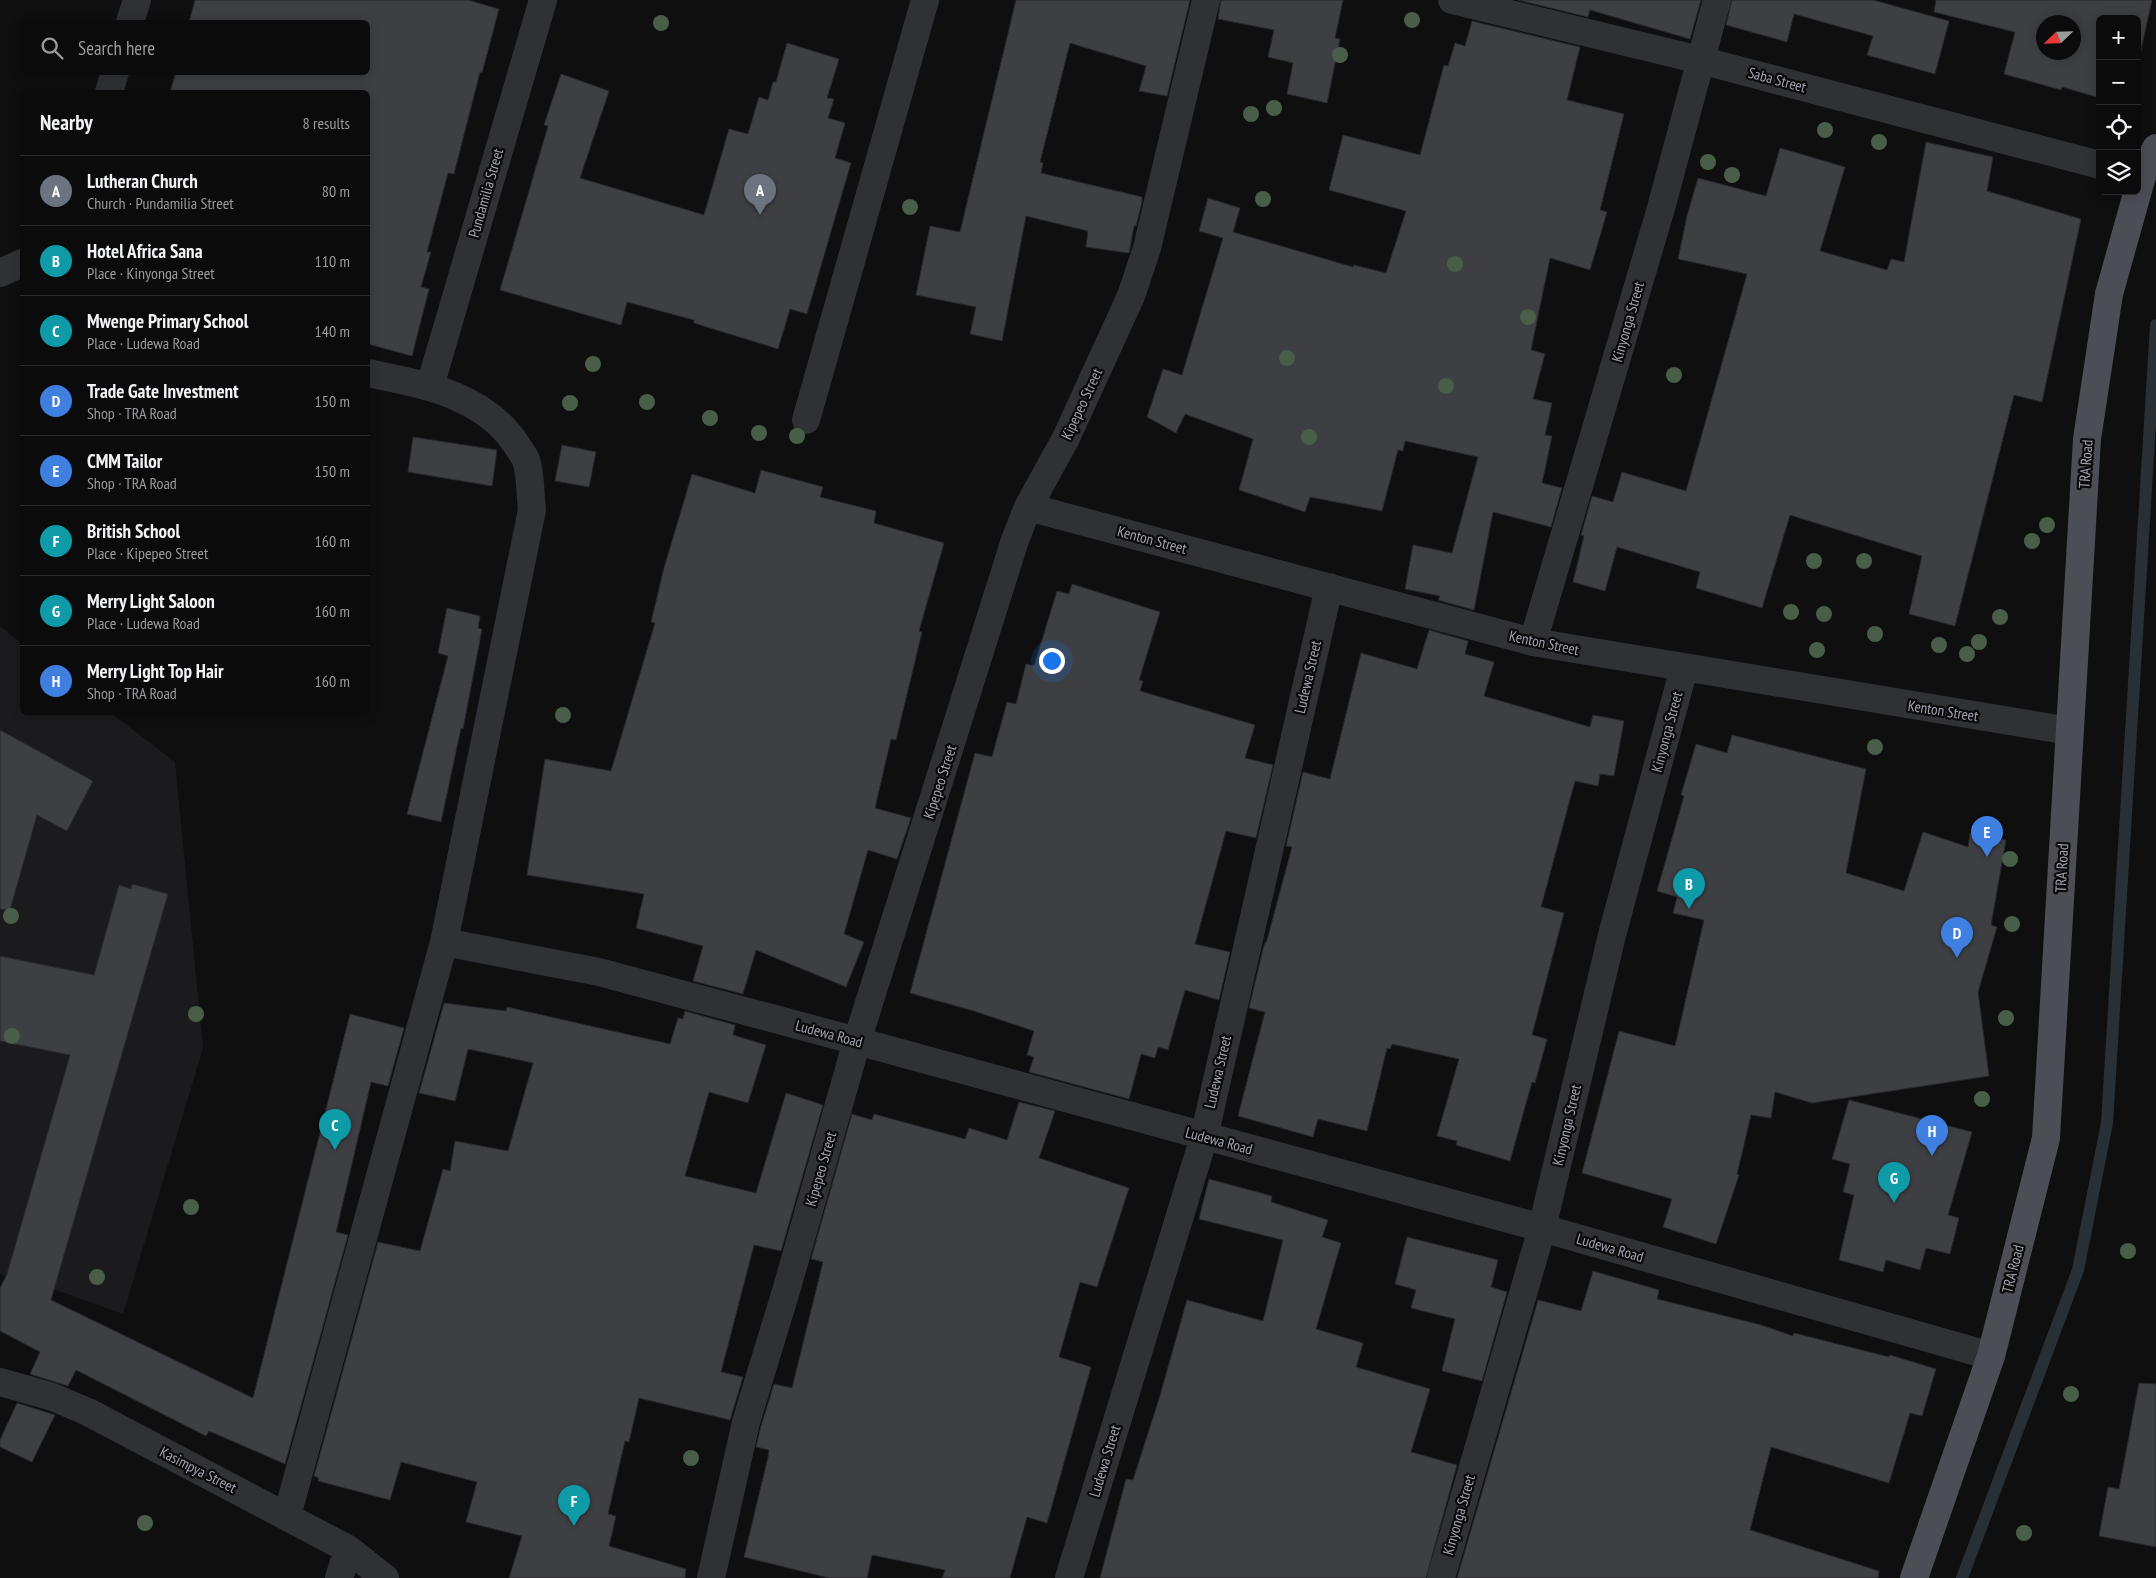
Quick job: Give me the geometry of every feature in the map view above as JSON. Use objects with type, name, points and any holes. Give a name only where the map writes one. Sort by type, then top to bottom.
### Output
[{"type":"main road","name":"TRA Road","points":[[2141,174],[2156,148]]},
{"type":"main road","name":"TRA Road","points":[[1914,1578],[1991,1356],[2046,1138],[2087,439],[2109,294],[2135,195]]},
{"type":"street","points":[[131,20],[138,0]]},
{"type":"street","name":"Pundamilia Street","points":[[430,386],[543,0]]},
{"type":"street","points":[[806,420],[926,0]]},
{"type":"street","name":"Kipepeo Street","points":[[710,1578],[746,1422],[789,1281],[857,1041],[1015,540],[1028,507],[1066,438],[1131,296],[1147,248],[1206,0]]},
{"type":"street","name":"Saba Street","points":[[1452,0],[1700,60],[2096,164]]},
{"type":"street","name":"Kinyonga Street","points":[[1533,642],[1661,208],[1717,0]]},
{"type":"street","points":[[110,90],[114,75]]},
{"type":"street","points":[[0,273],[20,263]]},
{"type":"street","points":[[287,1516],[444,942],[532,510],[526,459],[509,433],[485,412],[458,397],[430,386],[370,373]]},
{"type":"street","name":"Kenton Street","points":[[1028,507],[1533,642],[2070,731]]},
{"type":"street","name":"Ludewa Street","points":[[1069,1578],[1204,1137],[1329,587]]},
{"type":"street","name":"Kinyonga Street","points":[[1441,1578],[1542,1228],[1612,935],[1684,668]]},
{"type":"street","name":"Ludewa Road","points":[[444,942],[599,972],[857,1041],[1542,1228],[1991,1356]]},
{"type":"street","name":"Kasimpya Street","points":[[0,1382],[52,1397],[88,1412],[348,1549],[385,1578]]},
{"type":"street","points":[[339,1578],[348,1549]]},
{"type":"shaded area","points":[[0,626],[20,642],[20,715],[114,715],[175,762],[203,1048],[123,1314],[59,1291],[0,1274]]},
{"type":"building","points":[[195,0],[468,0],[499,9],[482,73],[480,72],[454,174],[448,173],[427,252],[431,252],[421,287],[429,289],[412,356],[370,345],[370,90],[171,90],[175,75],[370,75],[370,20],[190,20]]},
{"type":"building","points":[[1016,0],[1190,0],[1167,96],[1139,91],[1146,66],[1070,43],[1040,162],[1043,163],[1041,173],[1142,197],[1142,202],[1136,226],[1134,226],[1129,253],[1086,247],[1088,231],[1026,216],[1002,341],[970,334],[976,307],[916,295],[930,226],[960,232]]},
{"type":"building","points":[[1221,0],[1343,0],[1335,38],[1340,39],[1327,103],[1287,94],[1293,63],[1268,57],[1274,30],[1218,19]]},
{"type":"building","points":[[1518,0],[1701,0],[1690,39],[1590,10],[1588,17]]},
{"type":"building","points":[[1732,0],[1873,0],[1949,21],[1935,74],[1867,55],[1873,36],[1794,14],[1787,42],[1726,25]]},
{"type":"building","points":[[1936,0],[2152,0],[2141,50],[2141,15],[2096,15],[2096,97],[2062,87],[2061,90],[2004,74],[2015,32],[1934,12]]},
{"type":"building","points":[[1472,21],[1580,47],[1567,100],[1624,114],[1600,210],[1607,212],[1590,270],[1550,258],[1531,350],[1545,354],[1533,399],[1552,403],[1545,435],[1552,436],[1542,483],[1562,488],[1551,527],[1493,512],[1474,610],[1438,600],[1440,596],[1405,589],[1413,545],[1452,553],[1478,457],[1405,441],[1403,451],[1398,450],[1382,511],[1310,497],[1305,512],[1239,490],[1253,439],[1185,414],[1176,433],[1147,417],[1163,369],[1182,375],[1223,238],[1199,231],[1208,198],[1240,208],[1233,232],[1353,267],[1354,265],[1386,273],[1406,211],[1329,190],[1343,135],[1420,155],[1444,65],[1448,66],[1455,43],[1465,46]]},
{"type":"building","points":[[787,43],[839,59],[827,98],[834,99],[828,118],[845,123],[835,158],[851,163],[807,314],[790,309],[778,349],[694,323],[694,320],[627,302],[621,325],[500,290],[548,126],[544,125],[561,74],[609,91],[580,178],[704,215],[729,129],[748,134],[759,97],[768,100],[773,82],[776,82]]},
{"type":"building","points":[[1926,142],[1993,157],[1987,191],[2081,219],[2042,402],[2014,395],[1955,626],[1909,614],[1922,556],[1790,515],[1762,608],[1696,588],[1700,572],[1617,547],[1605,591],[1573,582],[1584,536],[1581,535],[1592,496],[1613,502],[1622,472],[1686,491],[1747,274],[1678,259],[1687,216],[1698,178],[1766,196],[1780,148],[1845,167],[1820,251],[1887,270],[1891,259],[1904,262]]},
{"type":"building","points":[[413,437],[497,450],[492,486],[408,472]]},
{"type":"building","points":[[562,445],[596,452],[589,487],[555,481]]},
{"type":"building","points":[[761,470],[823,487],[820,497],[876,511],[874,523],[944,543],[919,631],[922,632],[896,740],[891,739],[875,808],[911,818],[897,859],[868,850],[844,934],[864,942],[846,987],[756,950],[743,994],[693,981],[703,946],[636,928],[644,894],[527,875],[545,759],[611,771],[655,623],[651,622],[664,568],[692,474],[755,493]]},
{"type":"building","points":[[1072,584],[1160,612],[1139,680],[1143,681],[1140,691],[1255,725],[1245,758],[1273,765],[1256,838],[1226,831],[1195,944],[1230,952],[1219,1000],[1185,990],[1168,1050],[1158,1047],[1155,1058],[1141,1054],[1129,1099],[1029,1072],[1034,1057],[1027,1055],[1034,1031],[974,1011],[910,993],[975,753],[992,757],[1007,702],[1016,704],[1026,664],[1034,666],[1057,591],[1069,594]]},
{"type":"building","points":[[447,608],[480,616],[478,628],[482,629],[463,729],[461,728],[441,822],[407,814],[448,656],[438,653]]},
{"type":"building","points":[[1429,630],[1468,641],[1465,654],[1494,662],[1484,696],[1590,727],[1593,715],[1624,721],[1614,776],[1600,774],[1598,786],[1575,781],[1541,907],[1564,913],[1532,1035],[1547,1039],[1535,1083],[1532,1082],[1510,1161],[1456,1145],[1457,1141],[1437,1136],[1459,1059],[1392,1044],[1390,1049],[1387,1048],[1367,1131],[1318,1119],[1313,1137],[1238,1116],[1265,1012],[1249,1008],[1264,945],[1267,940],[1292,847],[1286,846],[1303,772],[1330,779],[1361,653],[1417,669]]},
{"type":"building","points":[[0,730],[93,781],[67,831],[37,815],[10,910],[0,909]]},
{"type":"building","points":[[1732,735],[1866,769],[1846,873],[1904,891],[1923,832],[1968,847],[1970,833],[2006,840],[1991,925],[1997,927],[1978,992],[1989,1076],[1812,1103],[1775,1092],[1771,1118],[1751,1115],[1737,1174],[1739,1175],[1716,1244],[1663,1227],[1672,1199],[1582,1173],[1619,1031],[1675,1046],[1704,920],[1673,913],[1677,897],[1657,891],[1684,796],[1681,795],[1696,744],[1727,753]]},
{"type":"building","points":[[132,884],[168,894],[51,1300],[253,1398],[350,1014],[404,1028],[388,1086],[371,1082],[336,1232],[348,1235],[285,1464],[209,1431],[206,1436],[76,1370],[68,1386],[30,1374],[40,1352],[0,1331],[0,1288],[7,1274],[70,1055],[0,1041],[0,956],[94,975],[119,885],[131,889]]},
{"type":"building","points":[[444,1003],[506,1011],[507,1007],[670,1044],[678,1018],[683,1019],[685,1011],[735,1025],[733,1035],[766,1045],[748,1103],[709,1092],[685,1176],[756,1193],[786,1093],[823,1105],[781,1251],[754,1245],[721,1372],[743,1377],[730,1420],[639,1398],[629,1442],[625,1441],[608,1514],[616,1516],[609,1546],[686,1569],[685,1578],[509,1578],[522,1536],[466,1522],[477,1482],[401,1462],[390,1500],[318,1481],[319,1478],[314,1476],[378,1242],[420,1251],[443,1169],[450,1171],[455,1141],[508,1151],[533,1063],[468,1049],[455,1101],[419,1093]]},
{"type":"building","points":[[1849,1100],[1972,1132],[1948,1215],[1959,1218],[1950,1254],[1926,1248],[1920,1270],[1886,1260],[1883,1272],[1839,1260],[1854,1195],[1843,1192],[1850,1164],[1832,1159]]},
{"type":"building","points":[[1019,1102],[1055,1111],[1039,1158],[1129,1188],[1097,1287],[1080,1282],[1059,1357],[1091,1367],[1047,1523],[1027,1517],[1010,1578],[942,1578],[945,1570],[872,1555],[867,1578],[829,1578],[744,1557],[769,1450],[756,1447],[761,1426],[774,1384],[792,1388],[823,1262],[811,1259],[852,1114],[872,1120],[874,1114],[965,1139],[969,1128],[1007,1140]]},
{"type":"building","points":[[1209,1179],[1272,1196],[1271,1202],[1328,1220],[1322,1237],[1341,1243],[1316,1329],[1363,1343],[1356,1367],[1430,1389],[1411,1452],[1457,1465],[1426,1578],[1100,1578],[1126,1479],[1133,1480],[1159,1399],[1187,1300],[1263,1321],[1283,1240],[1199,1219]]},
{"type":"building","points":[[1407,1237],[1498,1260],[1491,1287],[1507,1292],[1482,1381],[1442,1371],[1455,1319],[1411,1308],[1416,1290],[1395,1284]]},
{"type":"building","points":[[1593,1271],[1659,1290],[1657,1299],[1761,1325],[1793,1336],[1794,1333],[1889,1357],[1890,1355],[1936,1369],[1922,1416],[1910,1413],[1889,1483],[1771,1447],[1750,1530],[1879,1571],[1878,1578],[1457,1578],[1538,1300],[1581,1311]]},
{"type":"building","points":[[2139,1383],[2156,1384],[2156,1547],[2099,1536],[2108,1487],[2119,1489]]},
{"type":"building","points":[[17,1403],[55,1415],[32,1462],[0,1447],[0,1440]]},
{"type":"waterway","points":[[1962,1578],[2078,1270],[2107,1123],[2156,325]]},
{"type":"place","name":"Lutheran Church","points":[[760,215]]},
{"type":"place","name":"CMM Tailor","points":[[1987,857]]},
{"type":"place","name":"Hotel Africa Sana","points":[[1689,909]]},
{"type":"place","name":"Trade Gate Investment","points":[[1957,958]]},
{"type":"place","name":"Mwenge Primary School","points":[[335,1150]]},
{"type":"place","name":"Merry Light Top Hair","points":[[1932,1156]]},
{"type":"place","name":"Merry Light Saloon","points":[[1894,1203]]},
{"type":"place","name":"British School","points":[[574,1526]]}]
